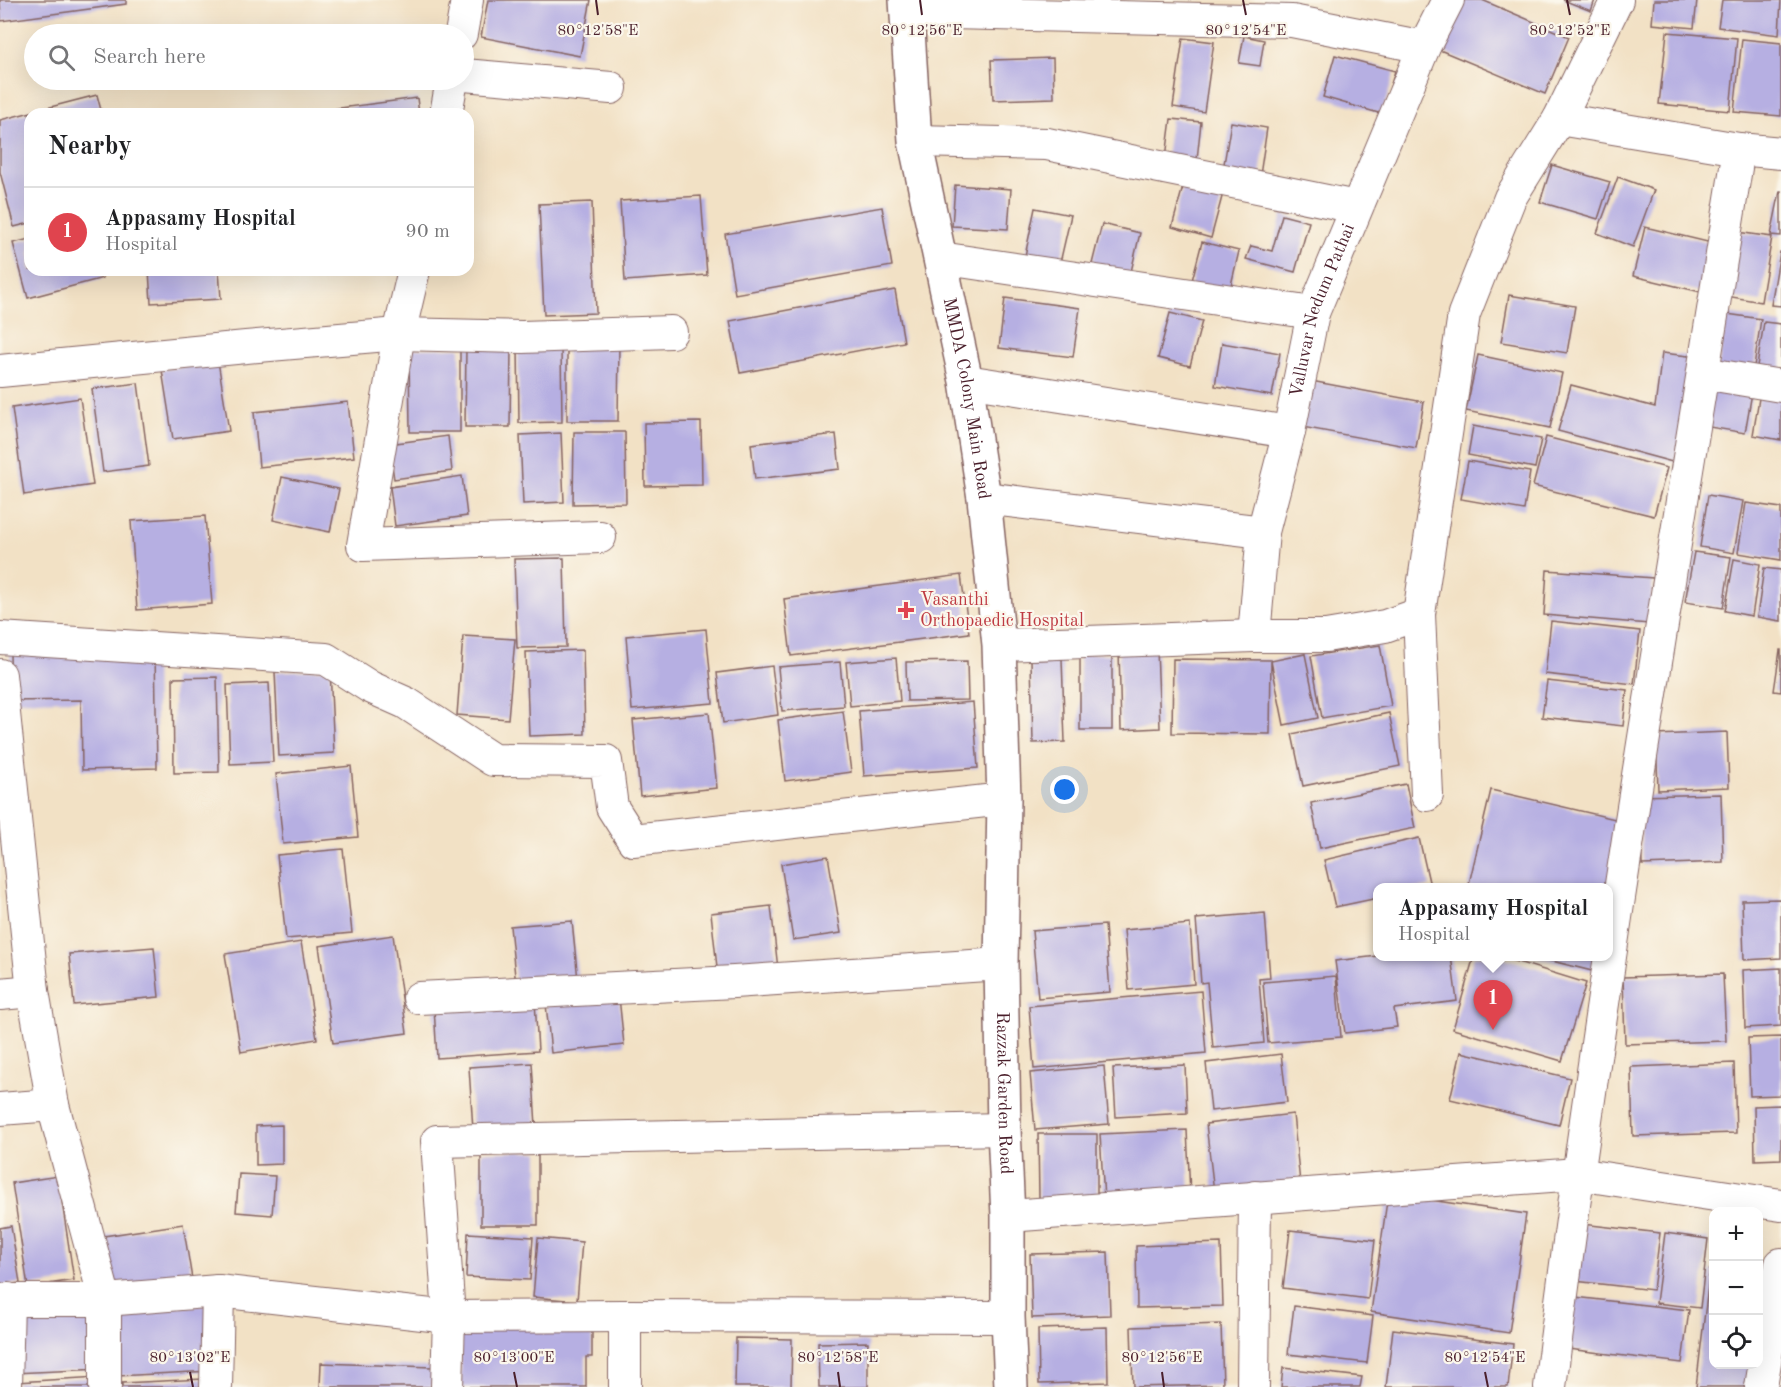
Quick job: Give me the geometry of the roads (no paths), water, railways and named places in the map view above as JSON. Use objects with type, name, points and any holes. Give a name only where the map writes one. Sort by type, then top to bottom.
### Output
[{"type":"street","points":[[463,24],[467,0]]},
{"type":"street","name":"Valluvar Nedum Pathai","points":[[1254,636],[1263,532],[1289,432],[1313,313],[1424,47],[1448,0]]},
{"type":"street","points":[[1427,795],[1419,614],[1464,314],[1510,198],[1559,119],[1617,0]]},
{"type":"street","points":[[907,6],[1292,21],[1424,47]]},
{"type":"street","name":"MMDA Colony Main Road","points":[[907,6],[915,141],[966,381],[984,498],[999,645],[1004,799]]},
{"type":"street","points":[[474,76],[611,88]]},
{"type":"street","points":[[447,108],[450,90]]},
{"type":"street","points":[[1559,119],[1739,149],[1781,153]]},
{"type":"street","points":[[915,141],[1047,144],[1356,207]]},
{"type":"street","points":[[1613,939],[1739,149]]},
{"type":"street","points":[[940,258],[1313,313]]},
{"type":"street","points":[[413,276],[399,334],[363,545],[600,537]]},
{"type":"street","points":[[0,371],[399,334],[522,337],[671,332]]},
{"type":"street","points":[[1703,373],[1781,386]]},
{"type":"street","points":[[966,381],[1289,432]]},
{"type":"street","points":[[984,498],[1263,532]]},
{"type":"street","points":[[999,645],[1254,636],[1326,636],[1385,626],[1419,614]]},
{"type":"street","points":[[0,638],[326,659],[370,687],[406,703],[493,760],[606,761],[612,807],[633,840],[1004,799]]},
{"type":"street","points":[[0,675],[8,832],[53,1105],[105,1300],[105,1387]]},
{"type":"street","name":"Razzak Garden Road","points":[[1004,799],[1001,964],[1011,1387]]},
{"type":"street","points":[[1550,1387],[1577,1174],[1610,961]]},
{"type":"street","points":[[419,998],[734,982],[1001,964]]},
{"type":"street","points":[[0,994],[33,991]]},
{"type":"street","points":[[0,1109],[53,1105]]},
{"type":"street","points":[[447,1387],[449,1317],[437,1140],[1004,1129]]},
{"type":"street","points":[[1008,1216],[1577,1174],[1781,1205]]},
{"type":"street","points":[[1253,1387],[1255,1197]]},
{"type":"street","points":[[1761,1387],[1781,1264]]},
{"type":"street","points":[[216,1387],[218,1291]]},
{"type":"street","points":[[6,1387],[4,1300],[105,1300],[218,1291],[449,1317],[1008,1317]]},
{"type":"street","points":[[625,1316],[625,1387]]},
{"type":"place","name":"Vasanthi Orthopaedic Hospital","points":[[906,610]]},
{"type":"place","name":"Appasamy Hospital","points":[[1493,1030]]}]
